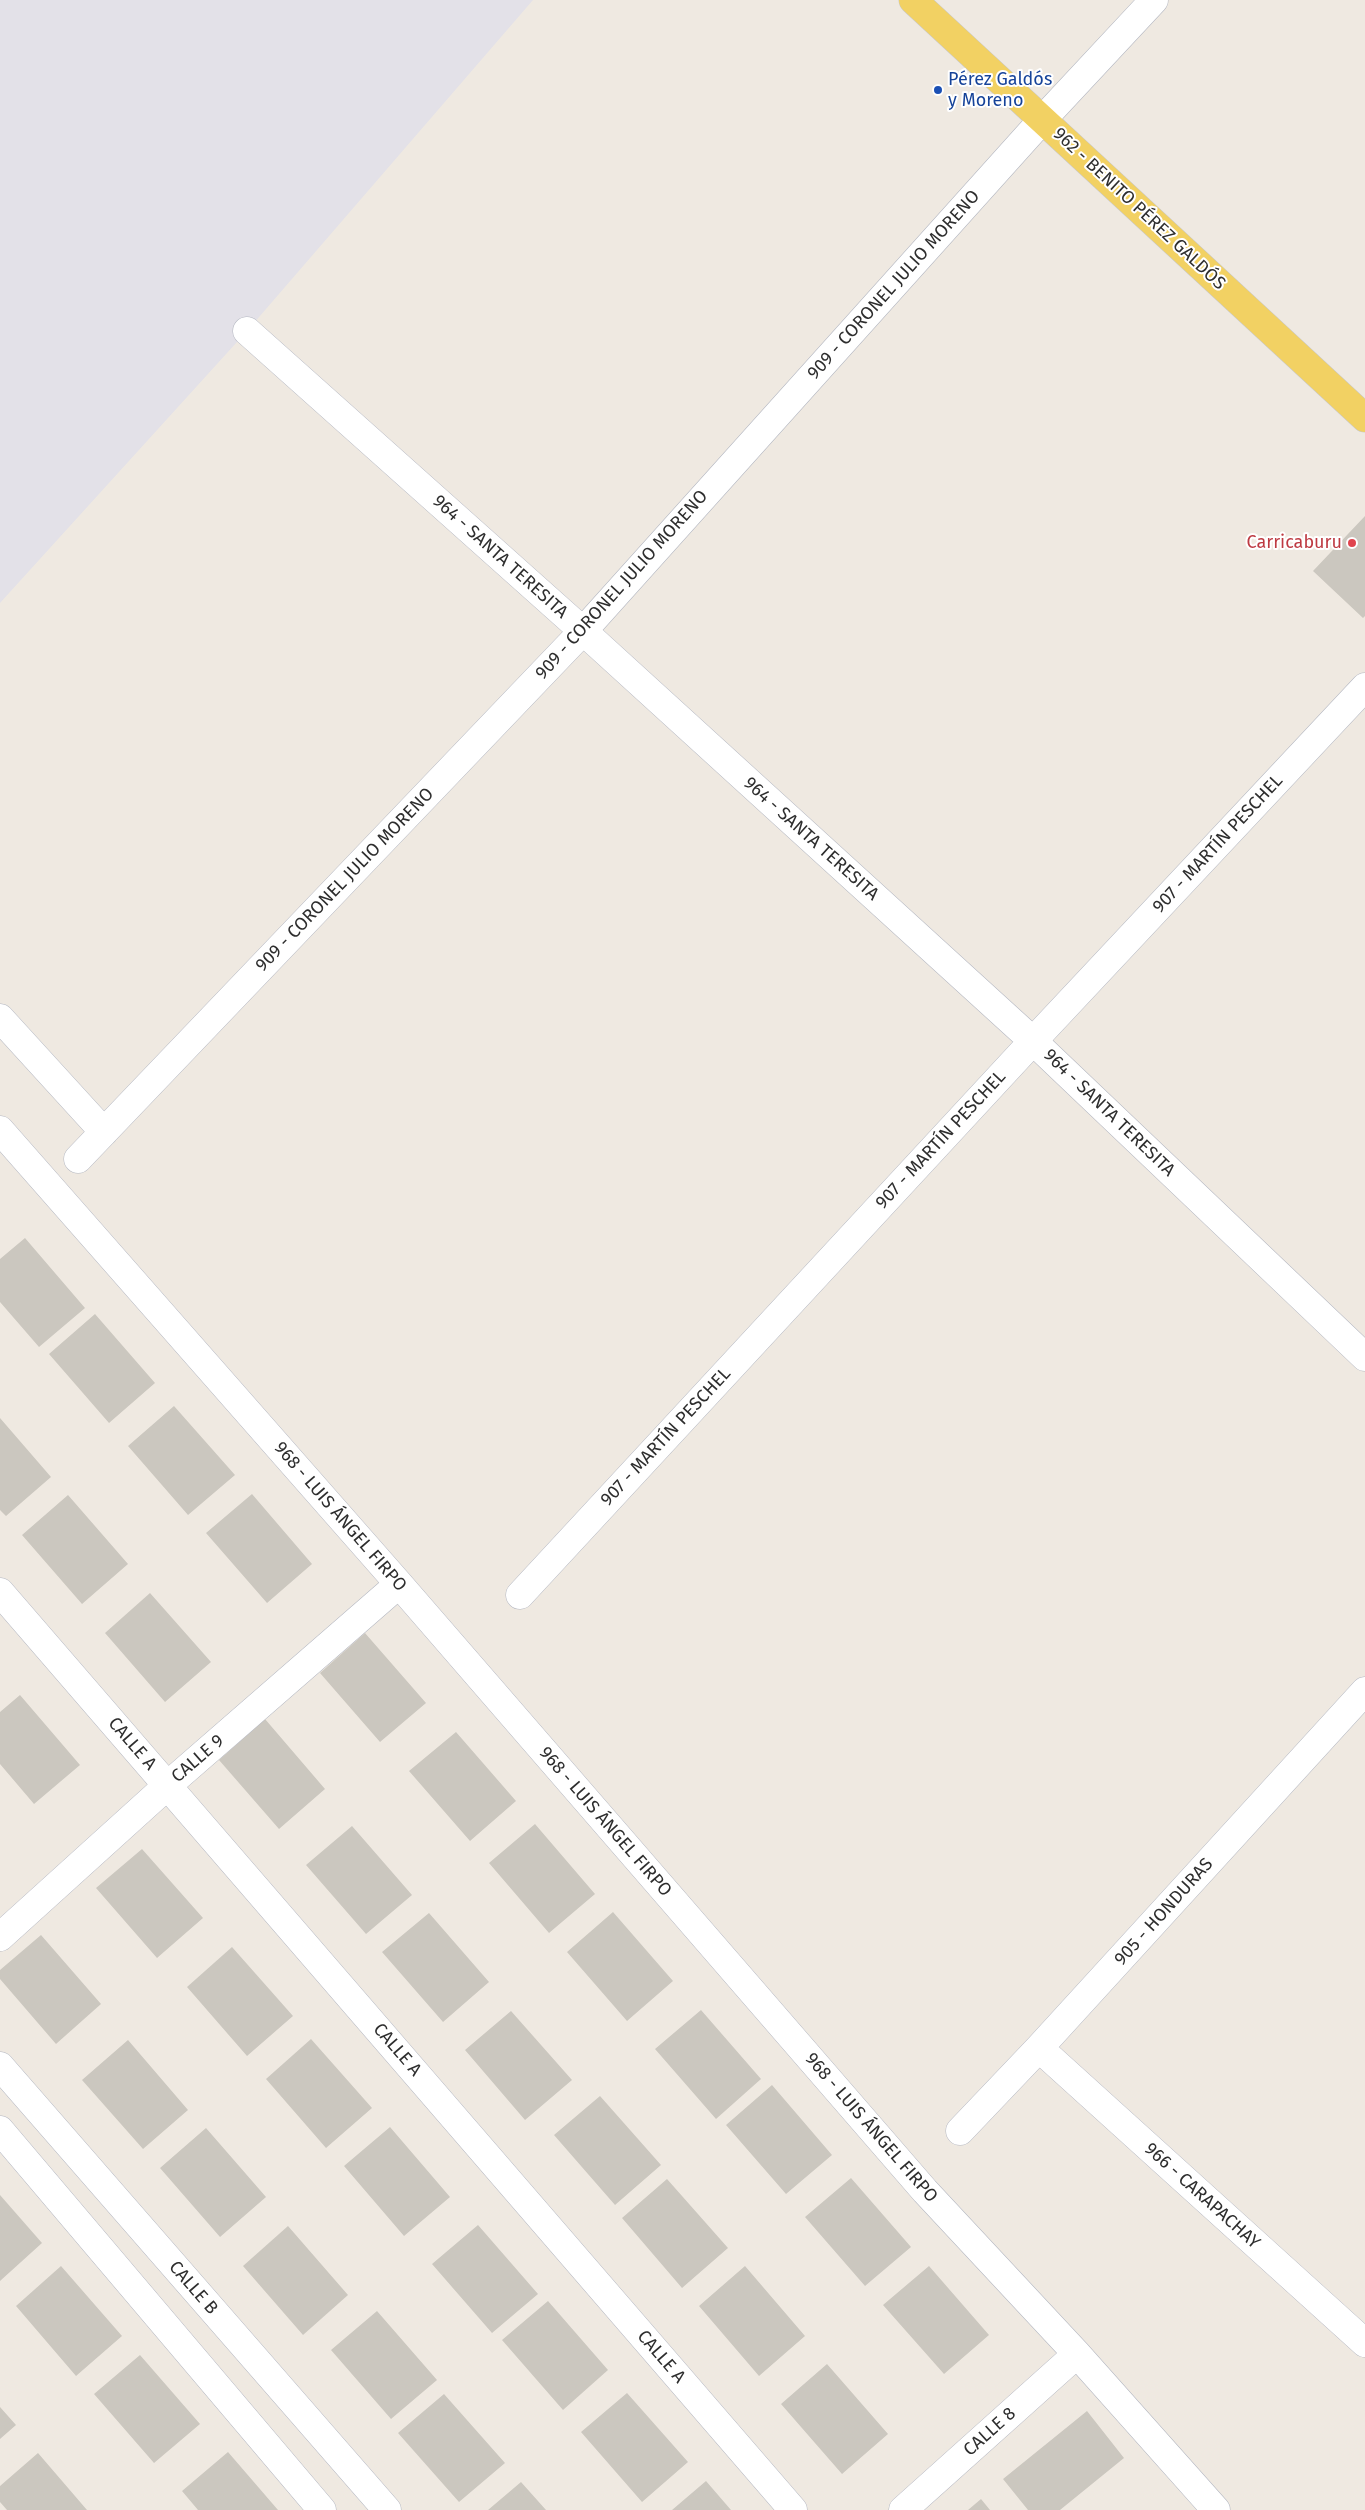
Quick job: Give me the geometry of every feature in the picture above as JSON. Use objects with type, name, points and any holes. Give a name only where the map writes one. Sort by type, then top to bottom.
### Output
[{"type":"main road","name":"962 - BENITO PÉREZ GALDÓS","points":[[913,0],[1365,418]]},
{"type":"street","name":"909 - CORONEL JULIO MORENO","points":[[78,1159],[583,631],[1043,119],[1154,0]]},
{"type":"street","name":"964 - SANTA TERESITA","points":[[247,331],[583,631],[1032,1041],[1365,1357]]},
{"type":"street","name":"907 - MARTÍN PESCHEL","points":[[520,1596],[1032,1041],[1365,687]]},
{"type":"street","points":[[0,1018],[104,1132]]},
{"type":"street","name":"968 - LUIS ÁNGEL FIRPO","points":[[0,1130],[399,1584],[925,2192],[1077,2354],[1216,2510]]},
{"type":"street","name":"CALLE 9","points":[[0,1937],[168,1785],[399,1584]]},
{"type":"street","name":"CALLE A","points":[[0,1592],[793,2510]]},
{"type":"street","name":"905 - HONDURAS","points":[[960,2131],[1039,2048],[1365,1690]]},
{"type":"street","name":"966 - CARAPACHAY","points":[[1039,2048],[1365,2343]]},
{"type":"street","name":"CALLE B","points":[[0,2066],[386,2510]]},
{"type":"street","points":[[0,2130],[322,2510]]},
{"type":"street","name":"CALLE 8","points":[[903,2510],[1077,2354]]},
{"type":"shaded area","points":[[0,0],[533,0],[247,331],[0,603]]},
{"type":"building","name":"Carricaburu","points":[[1365,516],[1365,616],[1363,618],[1313,571]]},
{"type":"building","points":[[25,1238],[85,1308],[39,1347],[0,1302],[0,1259]]},
{"type":"building","points":[[95,1314],[155,1383],[109,1423],[49,1354]]},
{"type":"building","points":[[174,1406],[235,1475],[188,1515],[128,1446]]},
{"type":"building","points":[[0,1418],[51,1477],[6,1516],[0,1510]]},
{"type":"building","points":[[252,1494],[312,1564],[267,1603],[206,1533]]},
{"type":"building","points":[[68,1495],[128,1564],[82,1604],[22,1535]]},
{"type":"building","points":[[150,1593],[211,1662],[165,1702],[105,1633]]},
{"type":"building","points":[[365,1633],[426,1703],[380,1742],[320,1673]]},
{"type":"building","points":[[20,1695],[80,1765],[34,1804],[0,1764],[0,1712]]},
{"type":"building","points":[[265,1719],[325,1789],[279,1829],[219,1760]]},
{"type":"building","points":[[456,1732],[516,1801],[470,1841],[409,1771]]},
{"type":"building","points":[[535,1824],[595,1894],[549,1933],[489,1863]]},
{"type":"building","points":[[352,1826],[412,1895],[366,1934],[306,1865]]},
{"type":"building","points":[[142,1849],[203,1918],[157,1958],[96,1888]]},
{"type":"building","points":[[613,1912],[673,1981],[627,2021],[567,1952]]},
{"type":"building","points":[[429,1913],[489,1982],[443,2022],[382,1952]]},
{"type":"building","points":[[41,1935],[101,2004],[56,2044],[0,1979],[0,1970]]},
{"type":"building","points":[[232,1947],[293,2016],[247,2056],[187,1987]]},
{"type":"building","points":[[701,2010],[761,2079],[716,2119],[655,2049]]},
{"type":"building","points":[[511,2011],[572,2080],[525,2120],[465,2050]]},
{"type":"building","points":[[311,2039],[372,2108],[326,2148],[266,2079]]},
{"type":"building","points":[[128,2040],[188,2110],[143,2149],[82,2080]]},
{"type":"building","points":[[772,2085],[832,2155],[786,2194],[726,2125]]},
{"type":"building","points":[[600,2096],[661,2165],[615,2205],[554,2135]]},
{"type":"building","points":[[390,2127],[450,2197],[404,2236],[344,2166]]},
{"type":"building","points":[[206,2128],[266,2197],[220,2237],[160,2168]]},
{"type":"building","points":[[851,2178],[911,2247],[865,2286],[805,2217]]},
{"type":"building","points":[[667,2179],[728,2248],[682,2288],[622,2218]]},
{"type":"building","points":[[0,2195],[42,2243],[0,2281]]},
{"type":"building","points":[[478,2225],[538,2294],[492,2333],[432,2264]]},
{"type":"building","points":[[288,2226],[348,2295],[303,2335],[243,2266]]},
{"type":"building","points":[[61,2266],[122,2336],[76,2376],[16,2306]]},
{"type":"building","points":[[745,2266],[805,2336],[759,2376],[699,2306]]},
{"type":"building","points":[[929,2266],[989,2335],[944,2374],[883,2305]]},
{"type":"building","points":[[548,2301],[608,2370],[563,2410],[502,2340]]},
{"type":"building","points":[[377,2311],[437,2380],[391,2419],[331,2350]]},
{"type":"building","points":[[140,2355],[200,2424],[154,2463],[94,2394]]},
{"type":"building","points":[[827,2364],[888,2434],[842,2474],[781,2404]]},
{"type":"building","points":[[627,2393],[688,2462],[642,2502],[581,2432]]},
{"type":"building","points":[[444,2394],[505,2463],[459,2502],[398,2433]]},
{"type":"building","points":[[0,2407],[16,2425],[0,2439]]},
{"type":"building","points":[[1087,2411],[1124,2458],[1060,2510],[1028,2510],[1003,2479]]},
{"type":"building","points":[[228,2452],[278,2510],[198,2510],[182,2491]]},
{"type":"building","points":[[38,2453],[87,2510],[7,2510],[0,2502],[0,2486]]},
{"type":"building","points":[[706,2481],[731,2510],[672,2510]]},
{"type":"building","points":[[521,2482],[546,2510],[488,2510]]},
{"type":"building","points":[[981,2499],[990,2510],[968,2510]]},
{"type":"place","name":"Pérez Galdós y Moreno","points":[[938,90]]},
{"type":"place","name":"Carricaburu","points":[[1352,543]]}]
